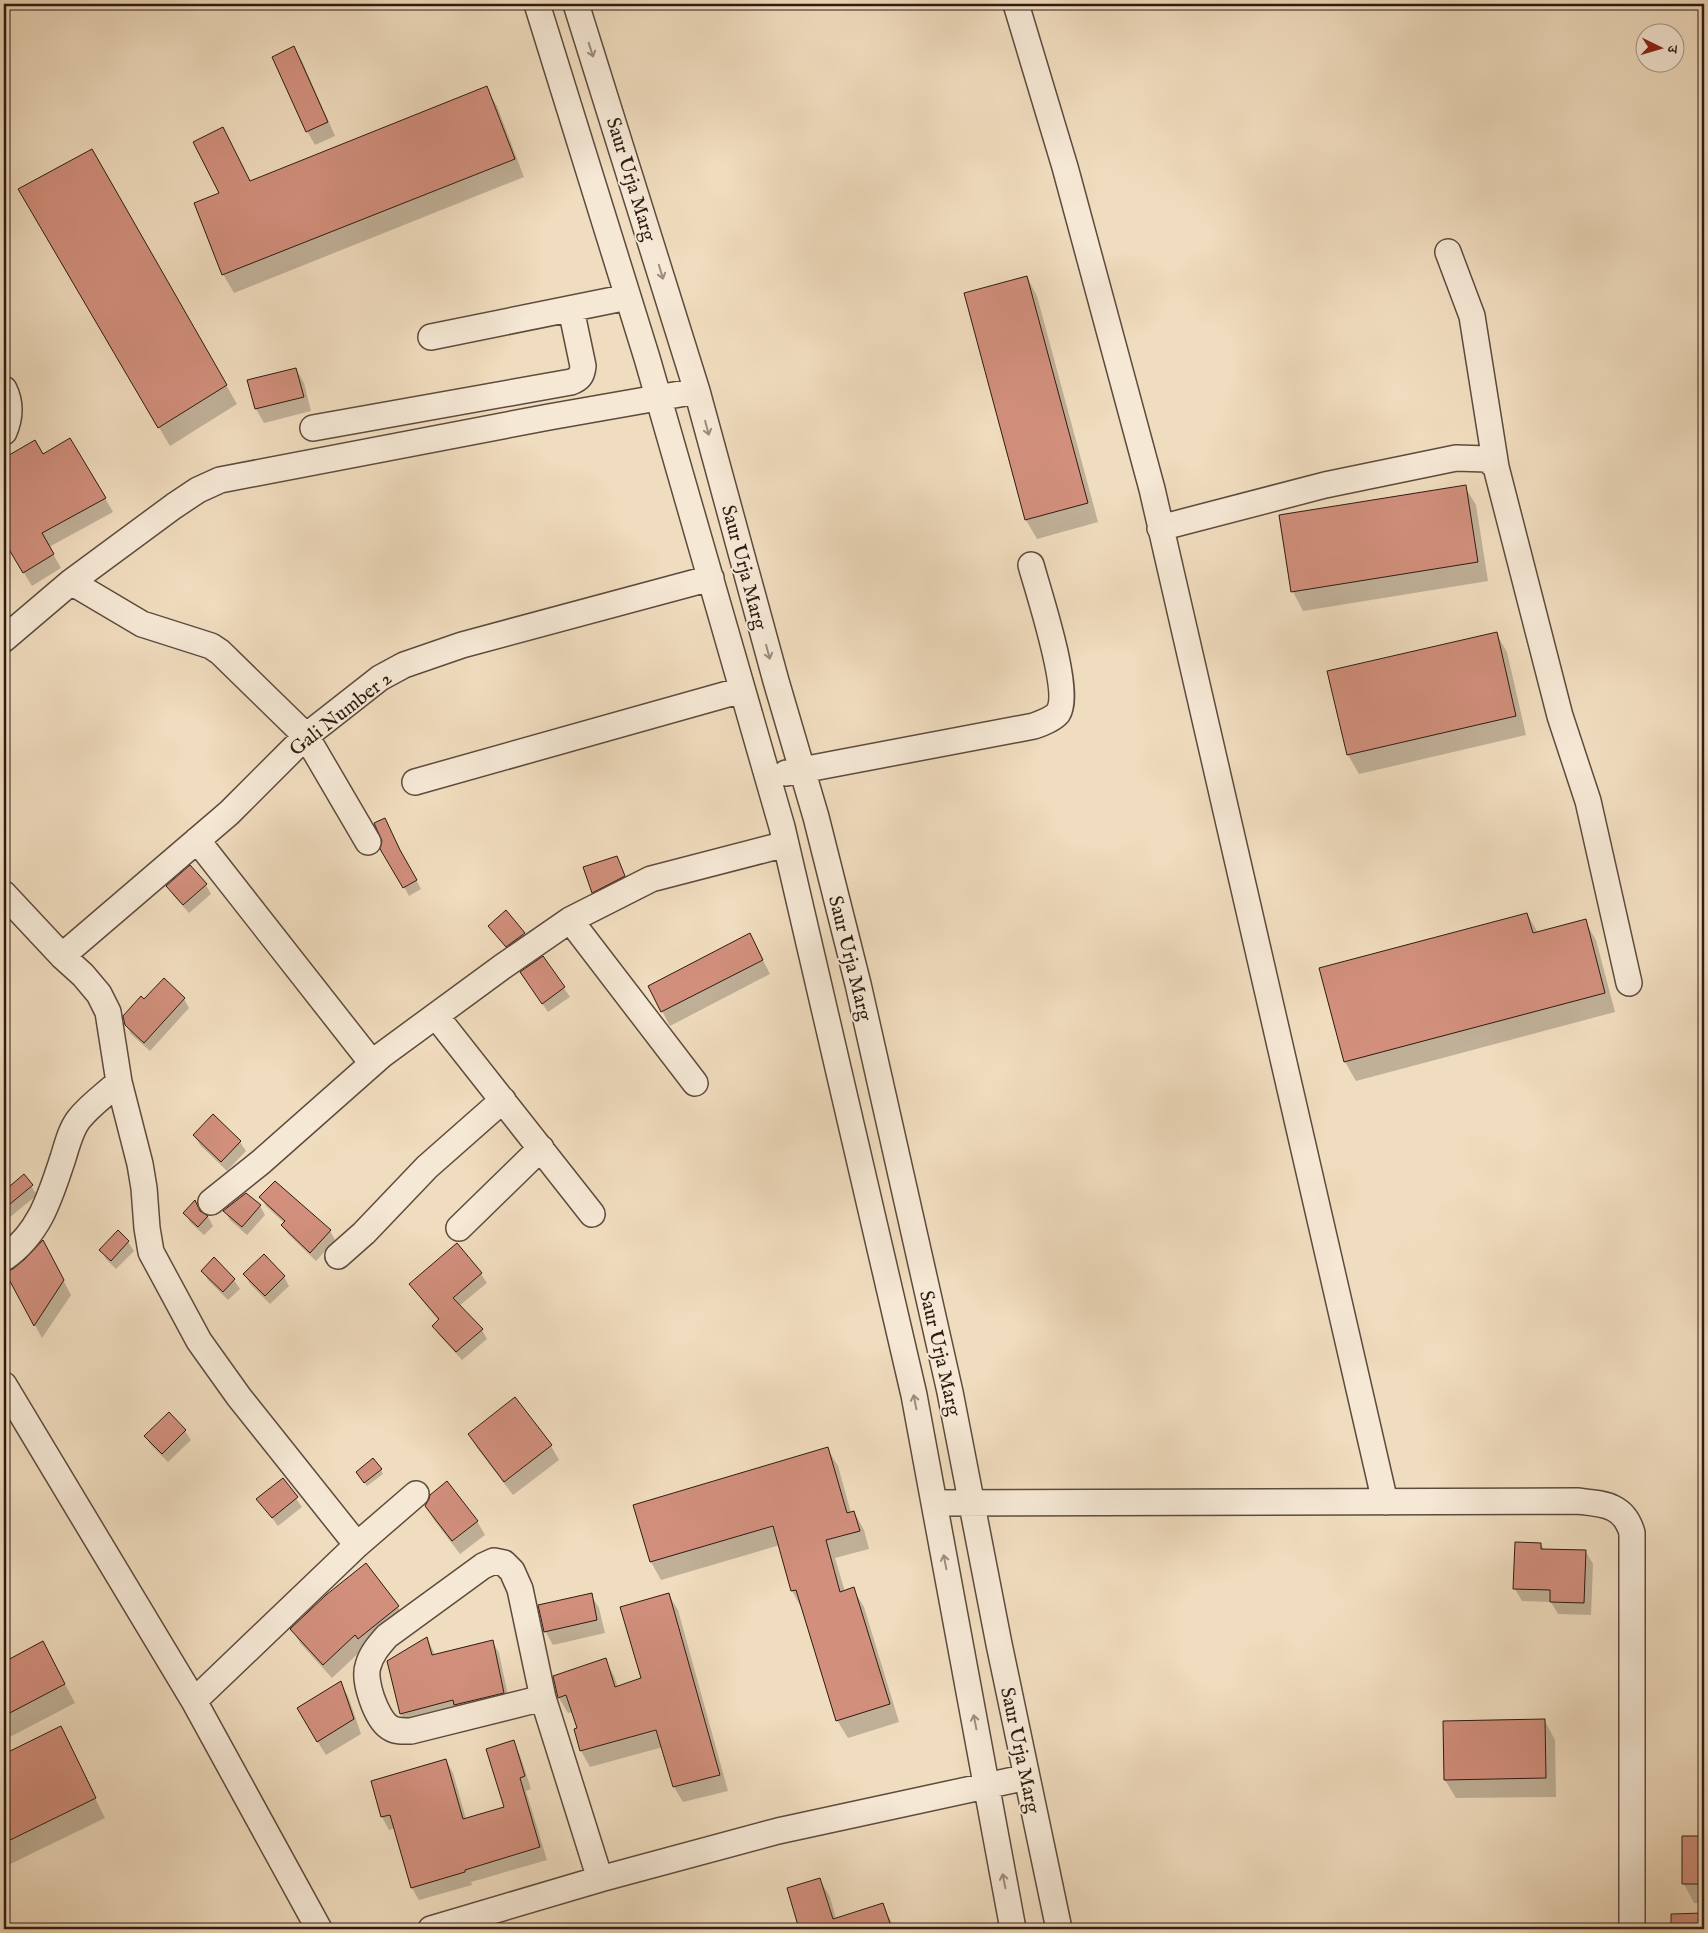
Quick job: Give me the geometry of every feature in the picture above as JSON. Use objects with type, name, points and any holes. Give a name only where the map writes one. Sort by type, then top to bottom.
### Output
[{"type":"street","name":"Saur Urja Marg","points":[[537,4],[658,398],[786,844],[914,1395],[1013,1929]]},
{"type":"street","name":"Saur Urja Marg","points":[[576,4],[697,391],[802,769],[856,975],[950,1392],[1059,1929]]},
{"type":"street","points":[[1016,4],[1065,167],[1160,528],[1385,1502]]},
{"type":"street","points":[[1448,252],[1472,316],[1496,467],[1560,716],[1588,801],[1629,983]]},
{"type":"street","points":[[431,337],[628,297]]},
{"type":"street","points":[[313,428],[571,382],[578,379],[583,373],[583,366],[572,309]]},
{"type":"street","points":[[4,389],[9,399],[8,424],[4,432]]},
{"type":"street","points":[[4,639],[71,582],[174,506],[198,490],[220,480],[697,391]]},
{"type":"street","points":[[1160,528],[1325,485],[1456,458],[1487,459],[1496,467]]},
{"type":"street","points":[[768,778],[802,769],[1034,726],[1049,720],[1058,713],[1061,703],[1061,681],[1031,565]]},
{"type":"street","name":"Gali Number 2","points":[[62,956],[229,813],[306,736],[380,678],[404,665],[471,642],[711,578]]},
{"type":"street","points":[[71,582],[142,624],[211,646],[220,652],[306,736],[368,842]]},
{"type":"street","points":[[415,782],[742,690]]},
{"type":"street","points":[[197,840],[372,1064]]},
{"type":"street","points":[[211,1202],[262,1162],[372,1064],[502,967],[570,920],[651,879],[786,844]]},
{"type":"street","points":[[4,894],[62,956],[83,975],[99,994],[108,1012],[119,1082],[140,1164],[151,1252],[200,1342],[240,1397],[357,1545]]},
{"type":"street","points":[[570,920],[694,1083]]},
{"type":"street","points":[[436,1016],[592,1214]]},
{"type":"street","points":[[837,1064],[873,1053]]},
{"type":"street","points":[[4,1258],[14,1251],[40,1219],[53,1189],[68,1143],[79,1119],[119,1082]]},
{"type":"street","points":[[338,1256],[364,1233],[427,1168],[503,1100]]},
{"type":"street","points":[[458,1228],[540,1148]]},
{"type":"street","points":[[4,1385],[194,1701],[319,1929]]},
{"type":"street","points":[[194,1701],[357,1545],[416,1494]]},
{"type":"street","points":[[934,1503],[1577,1502],[1600,1504],[1615,1508],[1628,1521],[1632,1533],[1632,1929]]},
{"type":"street","points":[[543,1698],[411,1731],[398,1731],[388,1726],[379,1718],[370,1694],[367,1668],[375,1650],[387,1636],[483,1566],[494,1561],[504,1563],[512,1571],[520,1589],[543,1698],[600,1880]]},
{"type":"street","points":[[431,1929],[778,1831],[1027,1777]]},
{"type":"building","points":[[294,46],[328,122],[306,132],[272,57]]},
{"type":"building","points":[[487,86],[515,159],[222,275],[194,203],[219,193],[193,142],[223,127],[250,181]]},
{"type":"building","points":[[92,149],[227,385],[158,428],[18,189]]},
{"type":"building","points":[[1027,276],[1088,503],[1025,520],[964,293]]},
{"type":"building","points":[[296,368],[304,397],[255,409],[247,380]]},
{"type":"building","points":[[70,438],[106,498],[42,533],[54,554],[23,573],[4,541],[4,458],[35,440],[43,454]]},
{"type":"building","points":[[1466,485],[1478,562],[1291,592],[1279,515]]},
{"type":"building","points":[[1497,632],[1516,716],[1347,755],[1327,671]]},
{"type":"building","points":[[385,818],[417,880],[403,888],[380,849],[382,841],[374,823]]},
{"type":"building","points":[[617,856],[625,876],[592,893],[583,867]]},
{"type":"building","points":[[190,865],[207,884],[183,905],[166,886]]},
{"type":"building","points":[[506,910],[525,933],[506,947],[488,926]]},
{"type":"building","points":[[1527,913],[1533,933],[1586,919],[1605,993],[1344,1062],[1319,968]]},
{"type":"building","points":[[750,933],[763,960],[661,1012],[648,986]]},
{"type":"building","points":[[543,956],[565,987],[542,1004],[520,972]]},
{"type":"building","points":[[164,978],[185,998],[144,1043],[125,1025],[123,1016],[141,996],[144,999]]},
{"type":"building","points":[[213,1114],[241,1141],[221,1162],[193,1135]]},
{"type":"building","points":[[24,1174],[33,1185],[4,1209],[4,1191]]},
{"type":"building","points":[[275,1181],[331,1230],[310,1253],[281,1225],[285,1221],[259,1197]]},
{"type":"building","points":[[246,1193],[261,1205],[242,1227],[223,1211]]},
{"type":"building","points":[[195,1200],[200,1211],[208,1216],[198,1227],[183,1213]]},
{"type":"building","points":[[118,1230],[129,1241],[111,1261],[99,1250]]},
{"type":"building","points":[[43,1240],[64,1280],[34,1326],[5,1272],[13,1269],[25,1259]]},
{"type":"building","points":[[457,1243],[482,1273],[453,1298],[483,1329],[456,1352],[432,1326],[439,1319],[409,1284]]},
{"type":"building","points":[[264,1254],[285,1276],[265,1296],[243,1274]]},
{"type":"building","points":[[214,1257],[235,1279],[223,1292],[201,1271]]},
{"type":"building","points":[[515,1397],[552,1445],[504,1482],[468,1434]]},
{"type":"building","points":[[169,1412],[186,1430],[162,1454],[144,1436]]},
{"type":"building","points":[[828,1447],[847,1513],[854,1511],[860,1531],[826,1540],[840,1592],[854,1587],[890,1704],[836,1721],[796,1590],[791,1591],[773,1526],[650,1562],[633,1505]]},
{"type":"building","points":[[373,1458],[382,1469],[364,1483],[356,1472]]},
{"type":"building","points":[[283,1478],[298,1497],[272,1518],[256,1499]]},
{"type":"building","points":[[447,1481],[478,1521],[452,1541],[425,1506],[430,1495]]},
{"type":"building","points":[[1515,1542],[1541,1543],[1541,1549],[1586,1550],[1584,1603],[1550,1602],[1550,1590],[1513,1589]]},
{"type":"building","points":[[366,1563],[399,1606],[358,1639],[355,1635],[323,1665],[290,1629],[326,1595]]},
{"type":"building","points":[[592,1593],[597,1620],[544,1632],[538,1605]]},
{"type":"building","points":[[669,1593],[720,1775],[673,1787],[656,1730],[580,1751],[574,1729],[577,1728],[566,1695],[558,1698],[553,1676],[606,1658],[615,1687],[641,1678],[620,1607]]},
{"type":"building","points":[[427,1637],[432,1655],[493,1640],[504,1693],[454,1705],[453,1700],[400,1714],[387,1661]]},
{"type":"building","points":[[43,1641],[65,1684],[4,1716],[4,1662]]},
{"type":"building","points":[[341,1681],[354,1719],[317,1742],[297,1708]]},
{"type":"building","points":[[1545,1719],[1546,1778],[1444,1780],[1443,1721]]},
{"type":"building","points":[[61,1726],[96,1798],[4,1843],[4,1754]]},
{"type":"building","points":[[514,1740],[525,1776],[520,1778],[540,1847],[411,1888],[390,1815],[381,1817],[371,1781],[446,1759],[463,1819],[504,1807],[486,1749]]},
{"type":"building","points":[[1682,1836],[1704,1836],[1704,1884],[1682,1884]]},
{"type":"building","points":[[820,1878],[833,1919],[883,1903],[892,1929],[799,1929],[787,1888]]},
{"type":"building","points":[[1704,1913],[1704,1929],[1671,1929],[1671,1914]]}]
